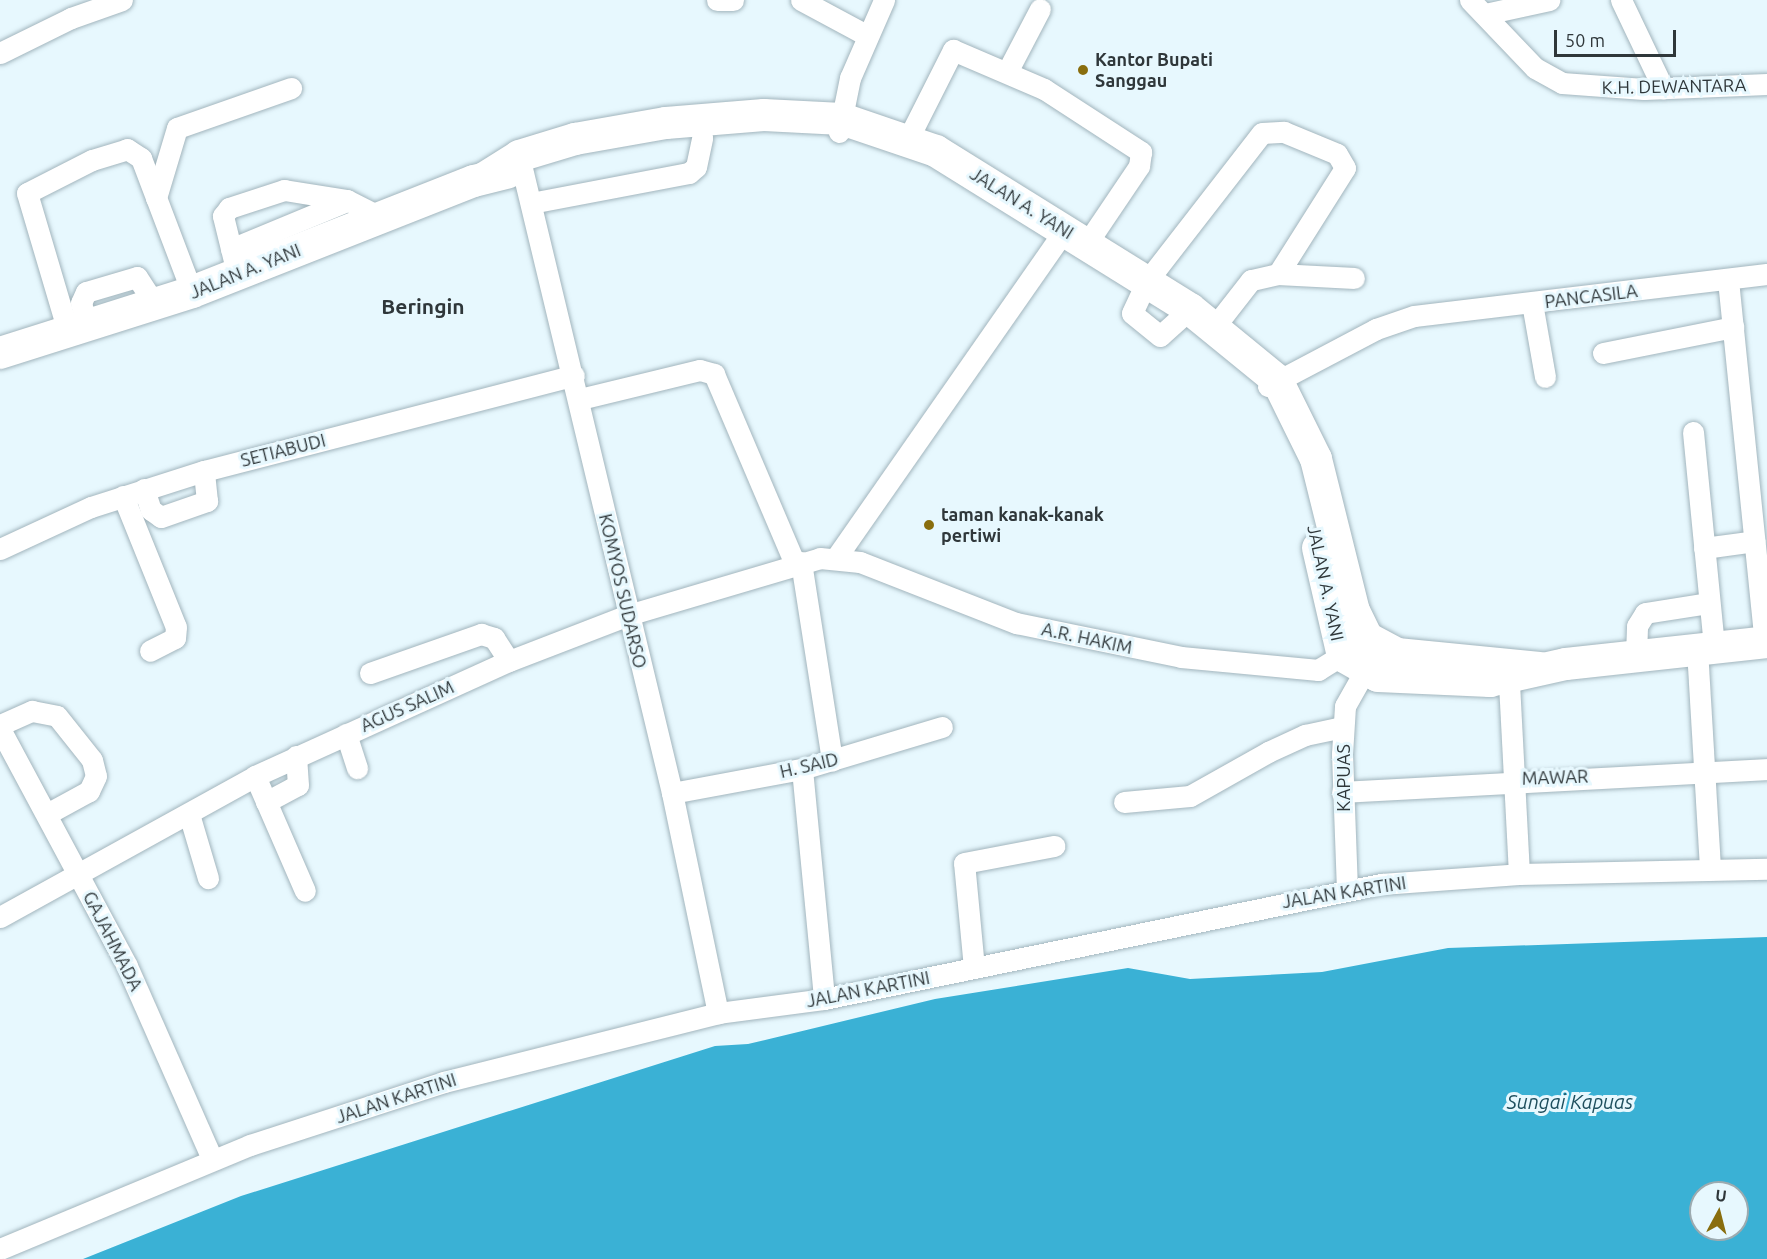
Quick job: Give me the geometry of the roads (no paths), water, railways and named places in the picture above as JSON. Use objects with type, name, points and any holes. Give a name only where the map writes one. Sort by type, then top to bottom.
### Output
[{"type":"highway","name":"JALAN A. YANI","points":[[0,353],[78,332],[192,292],[234,261],[380,217],[521,163],[666,123],[764,115],[877,130],[908,139],[958,163],[1147,281],[1202,318],[1246,354],[1270,384],[1363,653]]},
{"type":"highway","name":"JALAN A. YANI","points":[[521,163],[702,138],[840,125]]},
{"type":"highway","points":[[1363,653],[1408,681],[1766,643]]},
{"type":"street","points":[[0,53],[122,0]]},
{"type":"street","points":[[717,0],[733,0]]},
{"type":"street","points":[[801,0],[866,35]]},
{"type":"street","points":[[840,125],[866,35],[884,0]]},
{"type":"street","points":[[1478,7],[1549,0]]},
{"type":"street","points":[[1621,0],[1663,88]]},
{"type":"street","name":"K.H. DEWANTARA","points":[[1478,7],[1535,68],[1562,83],[1663,88],[1767,84]]},
{"type":"street","points":[[1007,72],[1040,9]]},
{"type":"street","points":[[838,555],[1076,236],[1139,166],[1141,152],[1007,72],[953,50],[908,139]]},
{"type":"street","points":[[156,198],[177,128],[291,88]]},
{"type":"street","points":[[1278,274],[1345,168],[1336,154],[1272,129],[1252,146],[1147,281],[1132,313],[1155,336],[1202,318],[1251,280],[1278,274],[1354,278]]},
{"type":"street","points":[[531,203],[689,173],[696,167],[702,138]]},
{"type":"street","points":[[78,332],[28,190],[127,149],[141,158],[192,292]]},
{"type":"street","name":"KOMYOS SUDARSO","points":[[521,163],[580,399],[628,615],[672,793],[718,1013]]},
{"type":"street","points":[[347,200],[234,261],[223,216],[229,208],[284,190],[347,200],[380,217]]},
{"type":"street","name":"PANCASILA","points":[[1270,384],[1376,329],[1414,316],[1767,274]]},
{"type":"street","points":[[1728,280],[1766,643]]},
{"type":"street","points":[[1532,303],[1545,377]]},
{"type":"street","points":[[1603,353],[1733,327]]},
{"type":"street","points":[[580,399],[700,370],[714,374],[798,563],[832,761]]},
{"type":"street","name":"SETIABUDI","points":[[0,549],[144,489],[204,471],[574,375]]},
{"type":"street","points":[[1693,432],[1709,603],[1706,649],[1710,870]]},
{"type":"street","points":[[144,489],[151,510],[161,517],[207,501],[204,471]]},
{"type":"street","points":[[123,496],[176,627],[175,638],[150,651]]},
{"type":"street","points":[[1704,548],[1755,541]]},
{"type":"street","name":"AGUS SALIM","points":[[0,917],[255,776],[508,661],[628,615],[798,563],[838,555]]},
{"type":"street","name":"A.R. HAKIM","points":[[838,555],[978,611],[1050,632],[1250,668],[1318,670],[1363,653]]},
{"type":"street","points":[[1636,656],[1636,626],[1645,613],[1709,603]]},
{"type":"street","points":[[370,673],[481,634],[494,638],[508,661]]},
{"type":"street","name":"KAPUAS","points":[[1347,890],[1342,792],[1344,727],[1350,692],[1363,653]]},
{"type":"street","points":[[1508,671],[1519,874]]},
{"type":"street","points":[[0,727],[32,711],[57,716],[92,760],[96,776],[90,791],[47,814]]},
{"type":"street","name":"GAJAHMADA","points":[[0,727],[79,873],[166,1048],[212,1160]]},
{"type":"street","name":"H. SAID","points":[[672,793],[802,769],[942,727]]},
{"type":"street","points":[[1124,802],[1190,796],[1305,735],[1344,727]]},
{"type":"street","points":[[346,734],[357,768]]},
{"type":"street","points":[[266,802],[298,785],[296,756]]},
{"type":"street","points":[[802,769],[824,999]]},
{"type":"street","name":"MAWAR","points":[[1342,792],[1513,778],[1767,769]]},
{"type":"street","points":[[255,776],[305,891]]},
{"type":"street","points":[[189,814],[208,878]]},
{"type":"street","points":[[974,968],[964,863],[1054,846]]},
{"type":"street","name":"JALAN KARTINI","points":[[0,1249],[212,1160],[444,1082],[718,1013],[824,999],[1347,890],[1519,874],[1767,869]]},
{"type":"water","name":"Sungai Kapuas","points":[[1767,937],[1767,1259],[83,1259],[241,1196],[715,1046],[748,1044],[935,999],[1128,968],[1190,979],[1322,972],[1448,948]]},
{"type":"place","name":"Kantor Bupati Sanggau","points":[[1083,70]]},
{"type":"place","name":"taman kanak-kanak pertiwi","points":[[929,525]]},
{"type":"district","name":"Beringin","points":[[423,306]]}]
